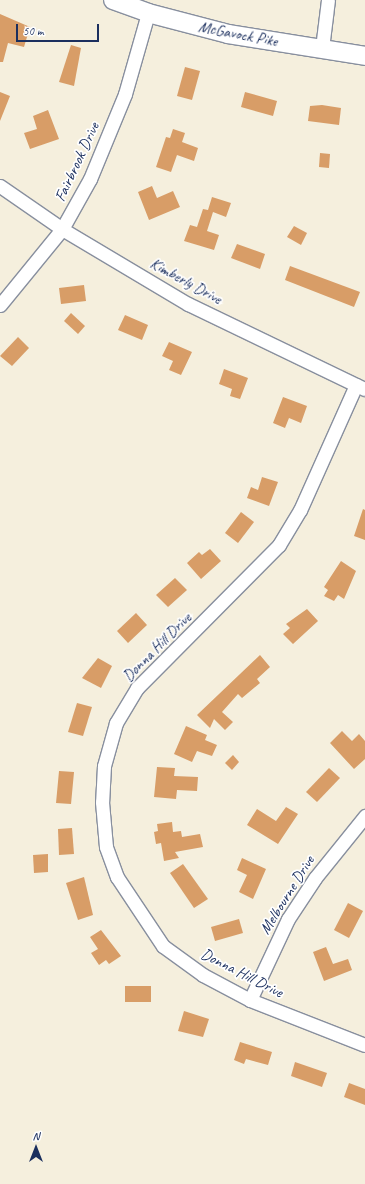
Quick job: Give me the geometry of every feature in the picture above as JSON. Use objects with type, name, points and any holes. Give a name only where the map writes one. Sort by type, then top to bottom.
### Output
[{"type":"main road","name":"McGavock Pike","points":[[114,0],[148,13],[234,36],[322,48],[365,56]]},
{"type":"street","points":[[322,48],[328,0]]},
{"type":"street","name":"Fairbrook Drive","points":[[0,305],[62,229],[112,128],[148,13]]},
{"type":"street","name":"Kimberly Drive","points":[[0,186],[62,229],[188,304],[360,387]]},
{"type":"street","name":"Donna Hill Drive","points":[[360,387],[300,510],[278,545],[137,688],[116,724],[104,766],[102,802],[106,847],[125,890],[163,946],[203,975],[250,1000],[365,1045]]},
{"type":"street","name":"Melbourne Drive","points":[[250,1000],[292,913],[315,878],[365,816]]},
{"type":"building","points":[[0,14],[30,27],[24,47],[8,43],[3,62],[0,62]]},
{"type":"building","points":[[71,45],[81,48],[74,86],[59,82]]},
{"type":"building","points":[[185,67],[200,71],[192,100],[177,96]]},
{"type":"building","points":[[0,92],[10,96],[0,121]]},
{"type":"building","points":[[245,92],[277,101],[273,116],[241,107]]},
{"type":"building","points":[[322,105],[341,108],[339,125],[308,121],[310,106]]},
{"type":"building","points":[[48,110],[59,139],[30,149],[24,133],[37,129],[33,116]]},
{"type":"building","points":[[173,129],[185,133],[182,142],[198,148],[194,161],[177,155],[171,172],[156,167],[166,137],[170,138]]},
{"type":"building","points":[[320,153],[330,154],[329,168],[319,167]]},
{"type":"building","points":[[152,186],[157,198],[173,191],[180,207],[149,220],[138,192]]},
{"type":"building","points":[[212,197],[231,203],[226,217],[213,212],[207,231],[219,235],[214,250],[184,241],[190,225],[197,227],[203,209],[208,210]]},
{"type":"building","points":[[294,226],[307,233],[301,245],[287,237]]},
{"type":"building","points":[[237,244],[265,254],[260,269],[231,258]]},
{"type":"building","points":[[290,266],[360,292],[354,307],[285,280]]},
{"type":"building","points":[[84,285],[86,301],[61,304],[59,288]]},
{"type":"building","points":[[71,313],[85,326],[78,334],[64,321]]},
{"type":"building","points":[[125,315],[148,325],[142,340],[118,330]]},
{"type":"building","points":[[18,337],[29,348],[12,366],[0,356]]},
{"type":"building","points":[[169,342],[192,352],[181,375],[169,370],[173,361],[162,356]]},
{"type":"building","points":[[224,369],[248,378],[240,399],[230,396],[232,389],[219,384]]},
{"type":"building","points":[[283,397],[307,406],[301,423],[289,418],[285,428],[273,423]]},
{"type":"building","points":[[262,477],[278,482],[269,506],[247,498],[251,487],[258,490]]},
{"type":"building","points":[[363,509],[365,510],[365,540],[354,536]]},
{"type":"building","points":[[241,512],[254,522],[238,543],[225,533]]},
{"type":"building","points":[[210,549],[221,561],[201,579],[187,563],[199,552],[202,555]]},
{"type":"building","points":[[341,561],[356,571],[344,599],[338,595],[334,601],[324,596],[328,590],[324,587]]},
{"type":"building","points":[[175,578],[187,590],[168,607],[156,595]]},
{"type":"building","points":[[307,609],[318,621],[293,644],[283,634],[290,628],[286,624]]},
{"type":"building","points":[[136,613],[147,625],[128,643],[117,631]]},
{"type":"building","points":[[260,655],[270,667],[257,679],[260,683],[242,698],[238,694],[222,712],[233,722],[225,730],[214,719],[210,728],[197,715]]},
{"type":"building","points":[[98,658],[112,666],[101,688],[82,678]]},
{"type":"building","points":[[77,703],[92,707],[83,736],[68,732]]},
{"type":"building","points":[[186,726],[207,735],[205,740],[217,745],[212,756],[197,751],[192,762],[174,754]]},
{"type":"building","points":[[342,731],[352,741],[359,734],[365,741],[365,759],[354,769],[330,743]]},
{"type":"building","points":[[233,755],[239,762],[232,770],[225,763]]},
{"type":"building","points":[[157,767],[175,768],[174,776],[198,777],[197,791],[177,790],[176,799],[154,797]]},
{"type":"building","points":[[329,768],[340,778],[317,802],[306,792]]},
{"type":"building","points":[[59,771],[74,772],[71,804],[56,803]]},
{"type":"building","points":[[286,807],[298,814],[278,844],[247,825],[257,809],[276,821]]},
{"type":"building","points":[[172,822],[173,832],[181,831],[182,837],[200,834],[203,847],[175,852],[179,858],[164,861],[161,843],[156,844],[154,832],[158,831],[157,824]]},
{"type":"building","points":[[72,828],[74,854],[59,855],[58,829]]},
{"type":"building","points":[[48,854],[48,872],[34,873],[33,855]]},
{"type":"building","points":[[242,858],[266,869],[253,899],[239,892],[247,875],[237,870]]},
{"type":"building","points":[[183,864],[208,899],[194,908],[170,873]]},
{"type":"building","points":[[84,877],[93,915],[78,920],[66,883]]},
{"type":"building","points":[[348,903],[363,911],[349,938],[334,930]]},
{"type":"building","points":[[239,919],[243,933],[215,941],[211,927]]},
{"type":"building","points":[[101,930],[121,956],[109,964],[106,960],[99,965],[91,953],[98,949],[90,937]]},
{"type":"building","points":[[326,947],[333,964],[348,959],[352,970],[324,981],[313,952]]},
{"type":"building","points":[[125,986],[151,986],[151,1002],[125,1002]]},
{"type":"building","points":[[184,1011],[209,1019],[203,1037],[178,1031]]},
{"type":"building","points":[[240,1042],[272,1052],[268,1065],[246,1059],[244,1064],[234,1060]]},
{"type":"building","points":[[295,1062],[327,1073],[322,1087],[291,1076]]},
{"type":"building","points":[[349,1083],[365,1089],[365,1105],[344,1097]]}]
